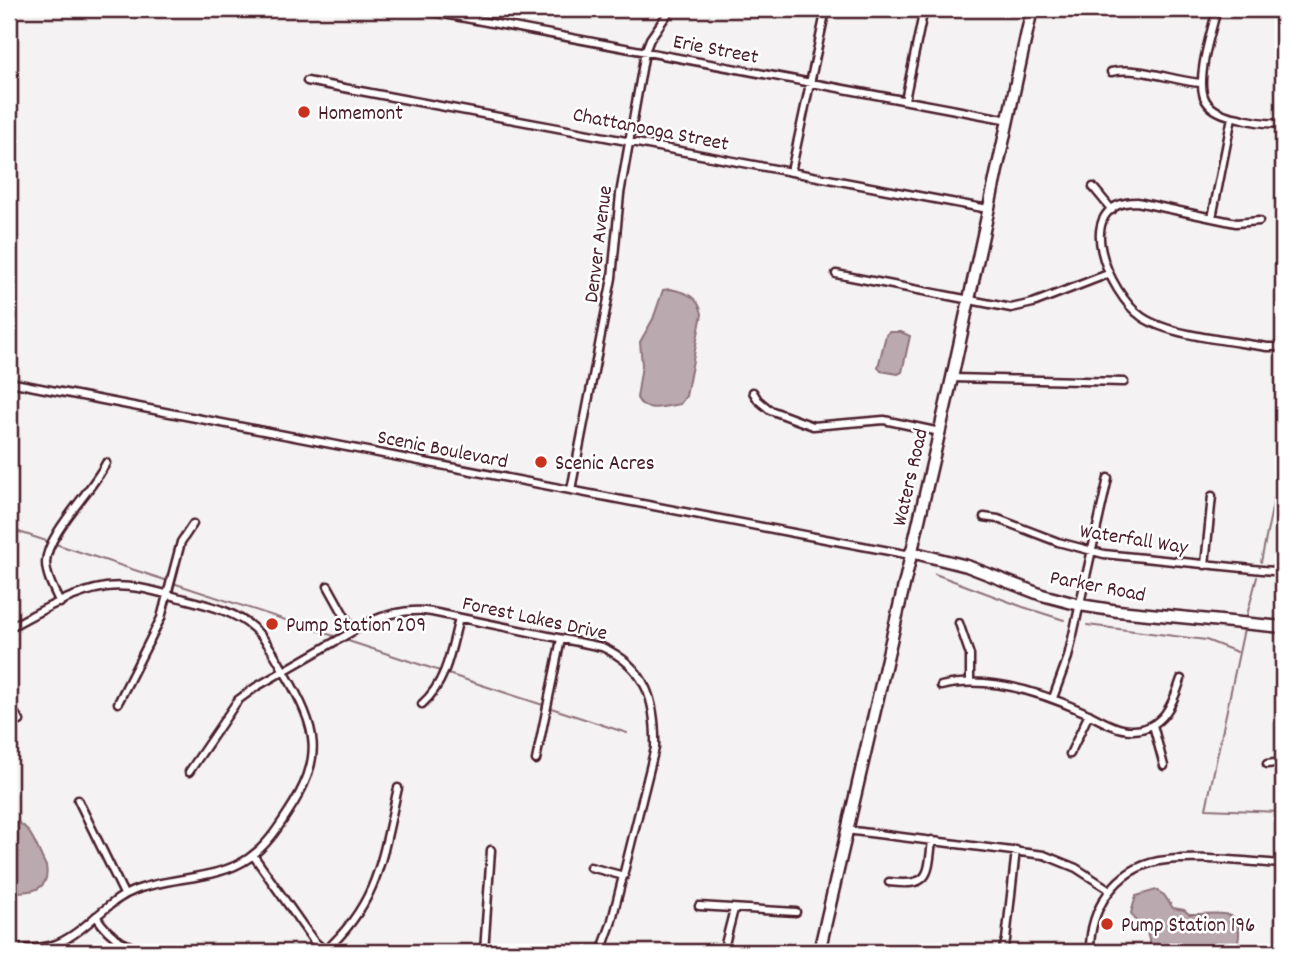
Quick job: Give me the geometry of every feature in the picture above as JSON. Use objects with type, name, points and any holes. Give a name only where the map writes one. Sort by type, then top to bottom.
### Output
[{"type":"street","name":"Erie Street","points":[[417,9],[1009,120]]},
{"type":"street","name":"Denver Avenue","points":[[571,490],[608,298],[620,194],[645,52],[650,39],[671,9]]},
{"type":"street","points":[[791,172],[826,9]]},
{"type":"street","points":[[905,100],[924,9]]},
{"type":"street","name":"Waters Road","points":[[819,952],[940,432],[1032,9]]},
{"type":"street","points":[[1217,9],[1202,83],[1206,101],[1212,107],[1233,117],[1267,124],[1283,123]]},
{"type":"street","points":[[1111,72],[1125,69],[1202,83]]},
{"type":"street","name":"Chattanooga Street","points":[[307,81],[988,209]]},
{"type":"street","points":[[1212,218],[1233,117]]},
{"type":"street","points":[[1093,187],[1112,210]]},
{"type":"street","points":[[1259,221],[1236,223],[1128,202],[1112,210],[1100,229],[1101,249],[1108,274],[1127,304],[1142,317],[1171,330],[1283,347]]},
{"type":"street","points":[[836,274],[1003,307],[1017,307],[1108,274]]},
{"type":"street","points":[[952,378],[1124,382]]},
{"type":"street","name":"Scenic Boulevard","points":[[9,382],[804,536],[905,554],[911,552]]},
{"type":"street","points":[[753,393],[770,410],[813,426],[884,420],[940,432]]},
{"type":"street","points":[[60,603],[48,576],[46,560],[49,548],[106,463]]},
{"type":"street","points":[[1053,698],[1068,657],[1108,478]]},
{"type":"street","points":[[1205,565],[1212,496]]},
{"type":"street","name":"Waterfall Way","points":[[984,517],[998,519],[1093,552],[1135,559],[1283,572]]},
{"type":"street","points":[[118,703],[161,618],[181,542],[194,524]]},
{"type":"street","name":"Parker Road","points":[[911,552],[967,566],[1042,595],[1080,606],[1283,627]]},
{"type":"street","points":[[9,628],[89,591],[116,586],[136,587],[225,610],[249,625],[267,643],[309,719],[313,754],[298,798],[271,839],[253,855],[225,869],[143,887],[124,894],[58,945],[37,950],[9,948]]},
{"type":"street","points":[[328,586],[353,631]]},
{"type":"street","name":"Forest Lakes Drive","points":[[188,772],[238,700],[256,687],[386,614],[423,611],[602,647],[615,653],[638,672],[649,694],[655,748],[624,876],[601,952]]},
{"type":"street","points":[[422,704],[441,681],[459,618]]},
{"type":"street","points":[[959,623],[970,655],[970,682]]},
{"type":"street","points":[[536,760],[561,639]]},
{"type":"street","points":[[941,686],[970,682],[1026,690],[1133,730],[1153,725],[1168,711],[1181,679]]},
{"type":"street","points":[[9,705],[20,722]]},
{"type":"street","points":[[1070,754],[1089,714]]},
{"type":"street","points":[[1153,725],[1164,766]]},
{"type":"street","points":[[1267,764],[1283,762]]},
{"type":"street","points":[[253,855],[313,940],[326,952],[352,924],[370,894],[398,788]]},
{"type":"street","points":[[78,800],[124,894]]},
{"type":"street","points":[[846,830],[1016,850],[1059,860],[1091,876],[1110,890]]},
{"type":"street","points":[[888,882],[913,884],[923,878],[929,867],[932,840]]},
{"type":"street","points":[[484,952],[491,850]]},
{"type":"street","points":[[1002,952],[1006,940],[1016,850]]},
{"type":"street","points":[[1090,952],[1092,925],[1110,890],[1132,871],[1156,861],[1181,859],[1283,864]]},
{"type":"street","points":[[590,867],[624,876]]},
{"type":"street","points":[[699,906],[796,912]]},
{"type":"street","points":[[723,952],[734,909]]},
{"type":"street","points":[[96,916],[106,931],[120,942],[144,951],[158,952]]},
{"type":"shaded area","points":[[670,289],[691,296],[698,303],[702,314],[686,396],[680,404],[650,407],[640,403],[637,398],[642,365],[640,342],[653,319],[663,290]]},
{"type":"shaded area","points":[[889,332],[901,332],[910,336],[902,372],[898,374],[881,371],[878,367],[886,335]]},
{"type":"shaded area","points":[[9,820],[23,825],[28,831],[46,866],[45,881],[36,889],[9,892]]},
{"type":"shaded area","points":[[1156,890],[1164,895],[1173,908],[1189,914],[1231,916],[1239,927],[1236,952],[1152,952],[1147,932],[1143,931],[1131,913],[1136,896]]},
{"type":"waterway","points":[[1261,562],[1283,455]]},
{"type":"waterway","points":[[16,531],[168,581]]},
{"type":"waterway","points":[[935,574],[1064,620]]},
{"type":"waterway","points":[[1247,615],[1257,577]]},
{"type":"waterway","points":[[173,583],[337,637]]},
{"type":"waterway","points":[[1087,625],[1206,640],[1237,652]]},
{"type":"waterway","points":[[1244,629],[1206,809],[1283,812]]},
{"type":"waterway","points":[[342,639],[440,671]]},
{"type":"waterway","points":[[445,673],[543,705]]},
{"type":"waterway","points":[[548,707],[627,733]]},
{"type":"place","name":"Homemont","points":[[304,112]]},
{"type":"place","name":"Scenic Acres","points":[[541,462]]},
{"type":"place","name":"Pump Station 209","points":[[272,624]]},
{"type":"place","name":"Pump Station 196","points":[[1107,924]]}]
